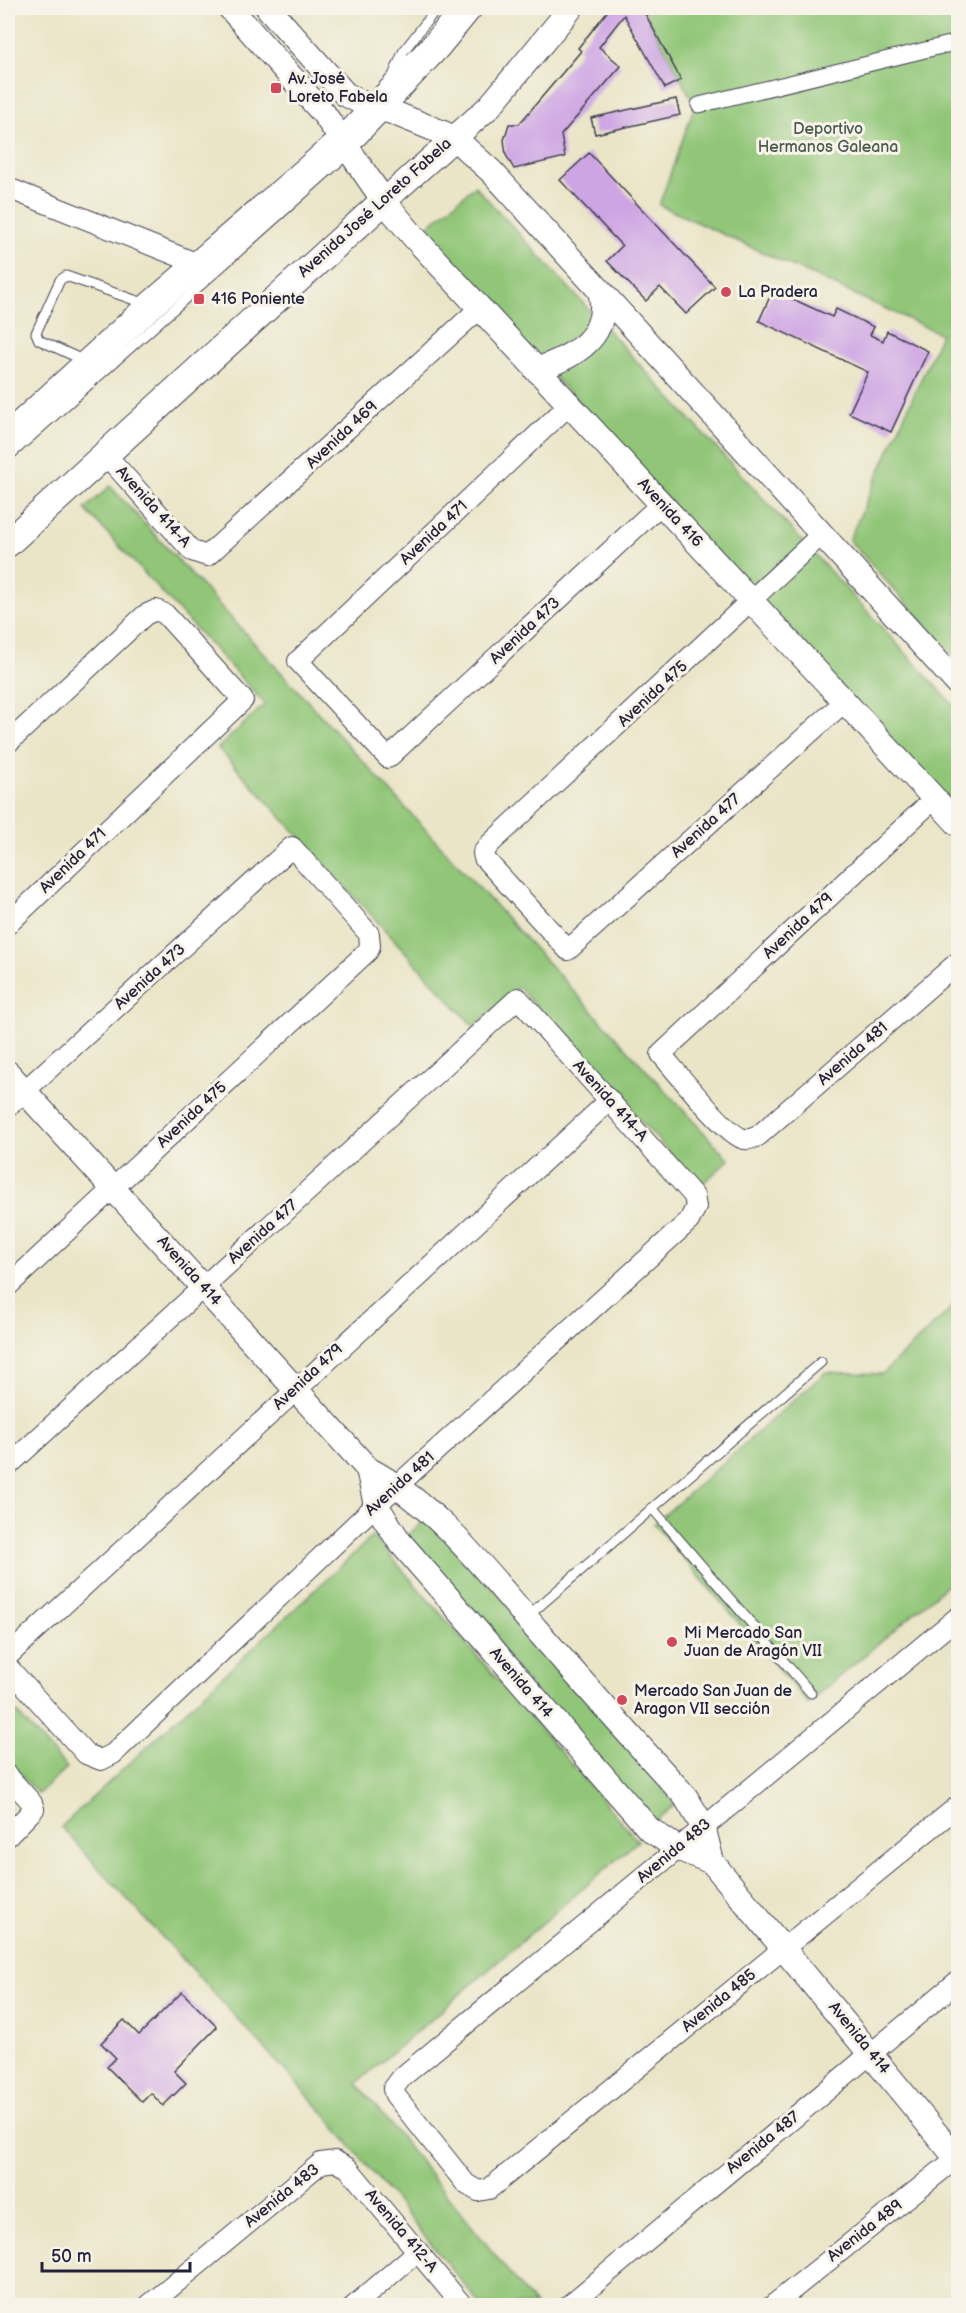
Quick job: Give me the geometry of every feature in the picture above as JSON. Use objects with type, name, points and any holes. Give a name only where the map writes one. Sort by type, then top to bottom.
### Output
[{"type":"main road","points":[[8,436],[198,264],[346,145]]},
{"type":"main road","name":"Avenida José Loreto Fabela","points":[[8,543],[384,201]]},
{"type":"street","points":[[268,8],[345,94],[382,106],[453,137],[492,172],[958,684]]},
{"type":"street","points":[[346,145],[382,106],[463,8]]},
{"type":"street","name":"Avenida José Loreto Fabela","points":[[384,201],[489,107],[571,8]]},
{"type":"street","name":"Avenida 416","points":[[240,11],[324,114],[384,201],[479,309],[958,824]]},
{"type":"street","points":[[699,105],[958,42]]},
{"type":"street","points":[[8,188],[198,264]]},
{"type":"street","points":[[536,370],[563,360],[582,348],[596,330],[604,309],[600,291]]},
{"type":"street","name":"Avenida 469","points":[[202,556],[212,554],[479,309]]},
{"type":"street","name":"Avenida 471","points":[[388,758],[298,661],[569,405]]},
{"type":"street","name":"Avenida 414-A","points":[[105,454],[192,551],[202,556]]},
{"type":"street","name":"Avenida 473","points":[[388,758],[662,504]]},
{"type":"street","name":"Avenida 475","points":[[568,950],[487,863],[483,853],[498,836],[753,602],[822,534]]},
{"type":"street","name":"Avenida 471","points":[[8,743],[145,615],[156,610],[165,614],[243,700],[8,924]]},
{"type":"street","name":"Avenida 477","points":[[568,950],[844,702]]},
{"type":"street","name":"Avenida 479","points":[[745,1139],[729,1130],[660,1054],[935,798]]},
{"type":"street","name":"Avenida 475","points":[[8,1286],[368,951],[371,940],[366,928],[292,847]]},
{"type":"street","name":"Avenida 473","points":[[16,1099],[292,847]]},
{"type":"street","name":"Avenida 481","points":[[745,1139],[758,1136],[958,962]]},
{"type":"street","name":"Avenida 414-A","points":[[518,998],[694,1196],[696,1207]]},
{"type":"street","name":"Avenida 477","points":[[8,1466],[518,998]]},
{"type":"street","name":"Avenida 414","points":[[8,1073],[16,1099],[113,1188],[368,1469],[399,1485],[432,1512],[685,1796],[704,1826],[712,1862],[958,2159]]},
{"type":"street","name":"Avenida 479","points":[[8,1656],[610,1100]]},
{"type":"street","name":"Avenida 481","points":[[8,1667],[86,1754],[101,1760],[112,1754],[376,1505],[689,1221],[696,1207]]},
{"type":"street","name":"Avenida 414","points":[[368,1469],[376,1505],[399,1541],[611,1786],[649,1829],[677,1848],[712,1862]]},
{"type":"street","name":"Avenida 483","points":[[478,2191],[466,2184],[398,2102],[393,2090],[402,2077],[958,1617]]},
{"type":"street","points":[[8,1776],[32,1803],[34,1809],[8,1836]]},
{"type":"street","name":"Avenida 485","points":[[478,2191],[489,2189],[958,1806]]},
{"type":"street","name":"Avenida 487","points":[[568,2306],[958,1981]]},
{"type":"street","name":"Avenida 489","points":[[772,2306],[958,2159]]},
{"type":"street","name":"Avenida 483","points":[[148,2306],[321,2163],[335,2160]]},
{"type":"street","name":"Avenida 412-A","points":[[335,2160],[348,2168],[463,2306]]},
{"type":"street","points":[[354,2306],[418,2251]]},
{"type":"lane","points":[[382,106],[403,52],[436,8]]},
{"type":"lane","points":[[382,106],[444,52],[480,8]]},
{"type":"lane","points":[[8,457],[346,145]]},
{"type":"lane","points":[[88,363],[39,340],[36,333],[60,280],[66,276],[151,305]]},
{"type":"lane","points":[[526,1617],[821,1362]]},
{"type":"lane","points":[[652,1508],[811,1693]]},
{"type":"green space","name":"Deportivo Hermanos Galeana","points":[[642,8],[958,8],[958,660],[849,540],[941,334],[659,205],[695,105]]},
{"type":"green space","points":[[475,186],[958,710],[958,816],[421,232]]},
{"type":"green space","points":[[110,486],[729,1160],[700,1186],[518,987],[474,1027],[218,748],[265,704],[85,509]]},
{"type":"green space","points":[[958,1302],[958,1576],[808,1703],[654,1524],[826,1372],[882,1374]]},
{"type":"green space","points":[[433,1514],[676,1804],[650,1825],[402,1539]]},
{"type":"green space","points":[[373,1536],[638,1841],[357,2083],[535,2305],[481,2305],[323,2112],[61,1827]]},
{"type":"green space","points":[[8,1703],[67,1768],[38,1794],[8,1761]]},
{"type":"building","points":[[610,8],[642,8],[681,80],[665,88],[624,15],[599,47],[621,66],[561,135],[565,157],[514,169],[506,155],[504,140],[509,124],[519,124],[581,51],[578,48]]},
{"type":"building","points":[[676,99],[680,115],[595,134],[591,118]]},
{"type":"building","points":[[589,153],[715,287],[686,314],[660,287],[646,301],[607,261],[622,246],[560,180]]},
{"type":"building","points":[[773,290],[832,317],[836,309],[874,327],[870,335],[883,341],[887,331],[928,351],[891,432],[849,413],[868,372],[759,321]]},
{"type":"building","points":[[182,1992],[217,2027],[174,2071],[186,2083],[163,2106],[151,2093],[142,2102],[107,2067],[116,2058],[101,2043],[124,2020],[139,2035]]},
{"type":"place","name":"Av. José Loreto Fabela","points":[[276,88]]},
{"type":"place","name":"La Pradera","points":[[726,292]]},
{"type":"place","name":"416 Poniente","points":[[199,299]]},
{"type":"place","name":"Mi Mercado San Juan de Aragón VII","points":[[672,1642]]},
{"type":"place","name":"Mercado San Juan de Aragon VII sección","points":[[622,1700]]}]
